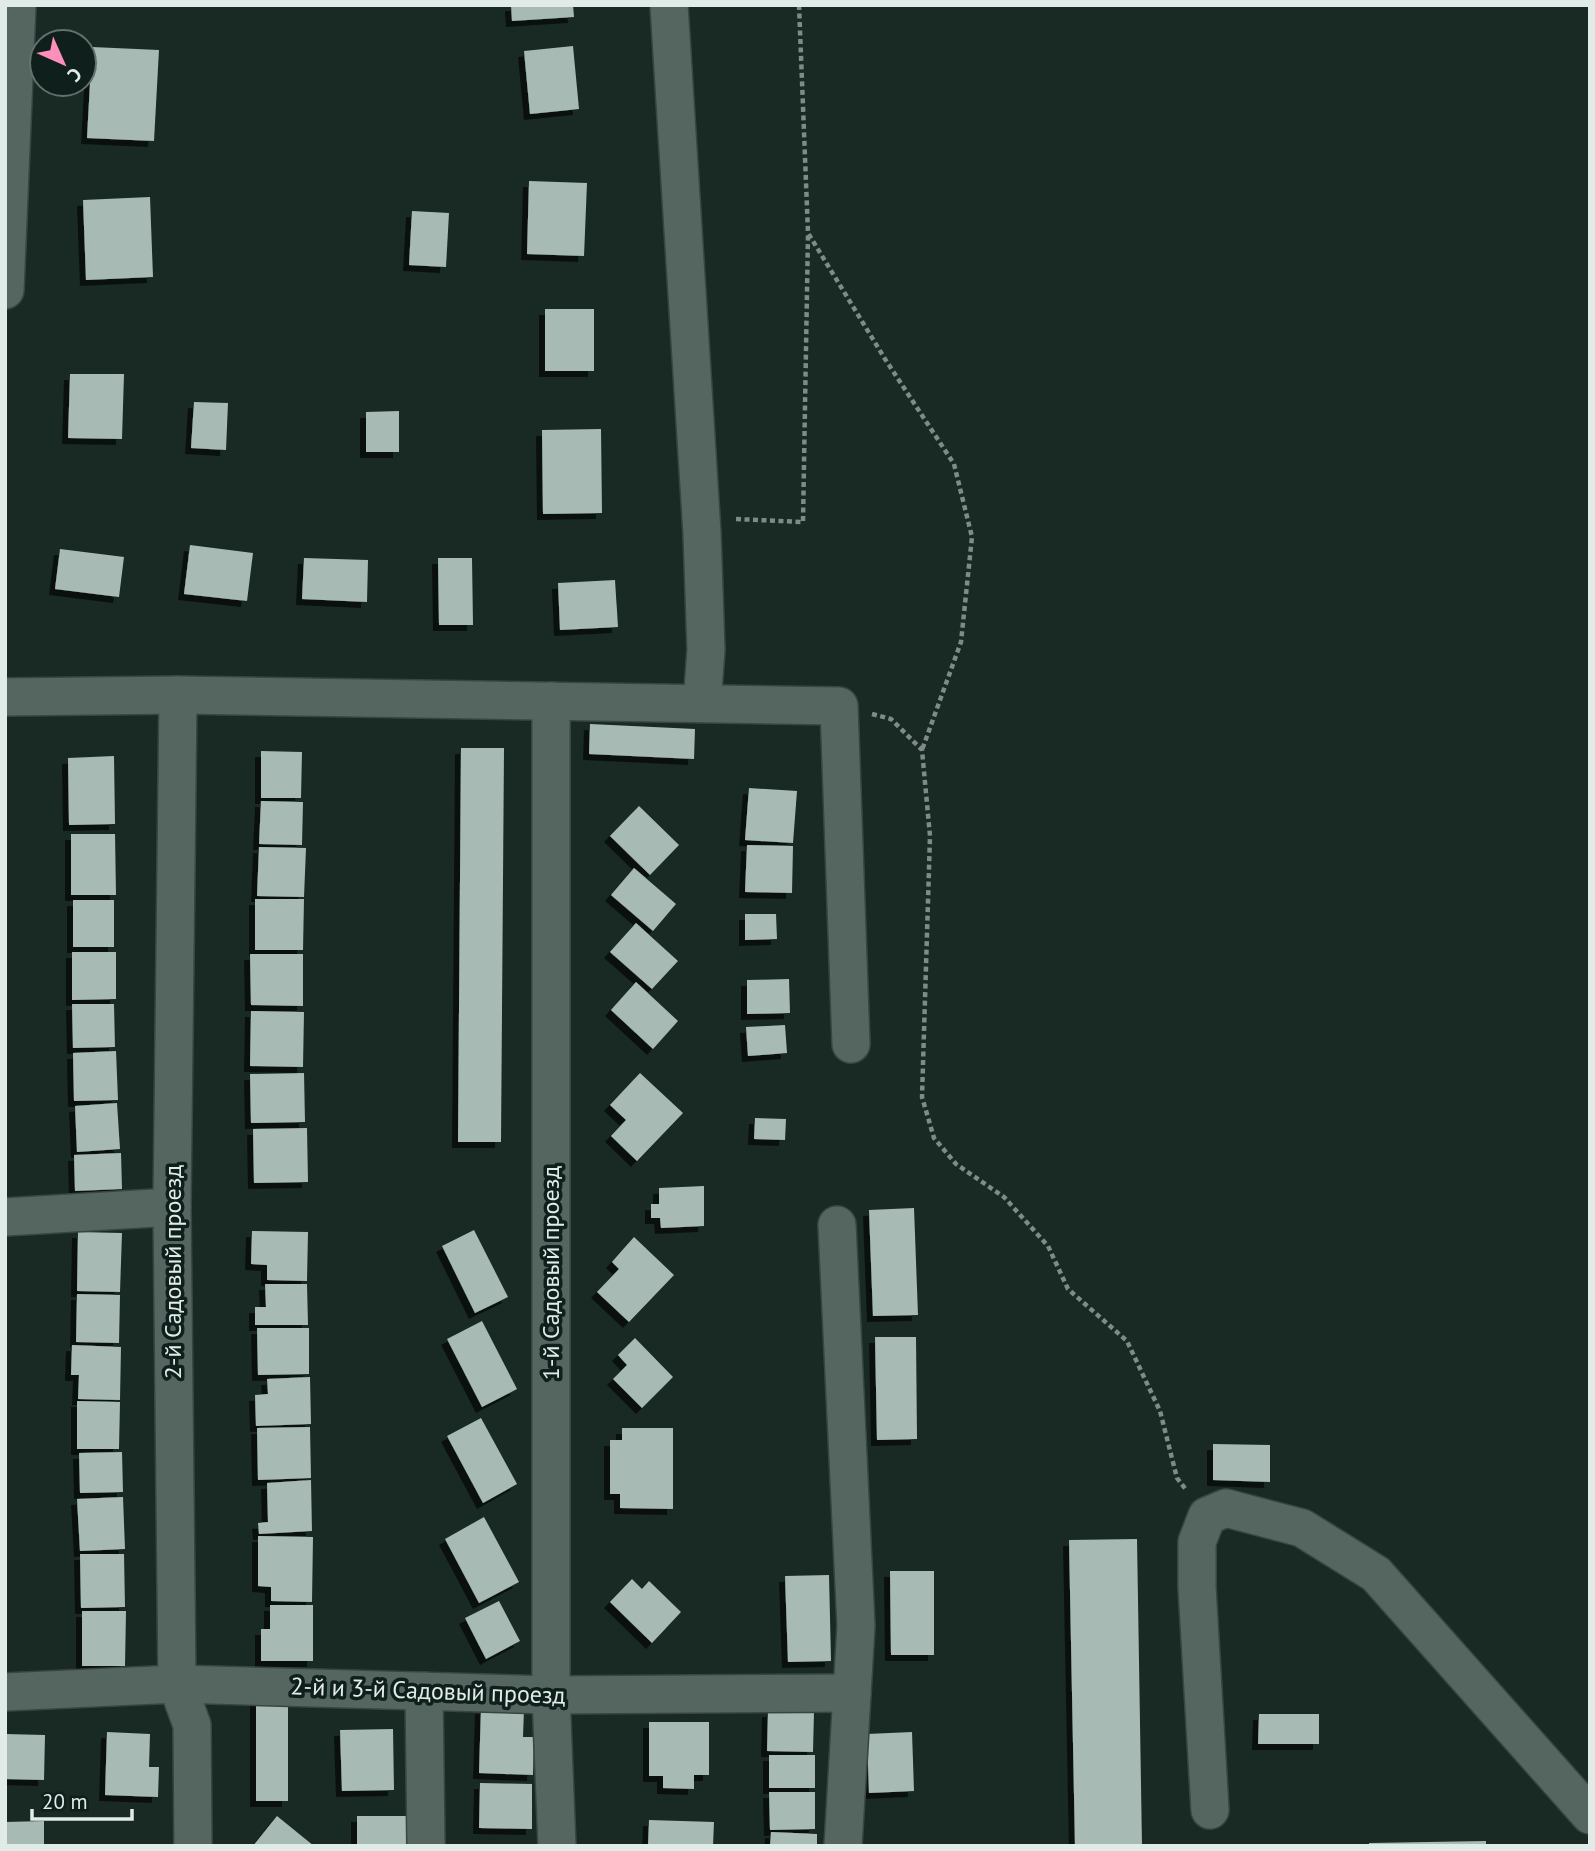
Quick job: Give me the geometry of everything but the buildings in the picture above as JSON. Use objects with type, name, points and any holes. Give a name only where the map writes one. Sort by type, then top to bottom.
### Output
[{"type":"street","points":[[669,5],[701,517],[706,650],[702,703]]},
{"type":"street","points":[[5,290],[13,9]]},
{"type":"street","points":[[5,697],[178,695],[839,706],[851,1044]]},
{"type":"street","name":"2-й Садовый проезд","points":[[178,695],[172,1207],[177,1684],[192,1725],[193,1846]]},
{"type":"street","name":"1-й Садовый проезд","points":[[551,701],[551,1695],[557,1846]]},
{"type":"street","points":[[5,1217],[172,1207]]},
{"type":"street","points":[[836,1225],[856,1626],[842,1846]]},
{"type":"street","points":[[1210,1810],[1197,1587],[1197,1542],[1207,1516],[1226,1508],[1301,1528],[1376,1574],[1590,1815]]},
{"type":"street","name":"2-й и 3-й Садовый проезд","points":[[5,1692],[177,1684],[551,1695],[852,1693]]},
{"type":"street","points":[[424,1691],[426,1846]]},
{"type":"path","points":[[701,517],[803,522],[808,233],[799,5]]},
{"type":"path","points":[[808,233],[885,359],[954,464],[972,537],[961,642],[922,750],[930,836],[922,1097],[934,1138],[956,1164],[1004,1197],[1048,1247],[1068,1289],[1127,1340],[1160,1411],[1177,1478],[1207,1516]]},
{"type":"path","points":[[839,706],[891,719],[922,750]]}]
